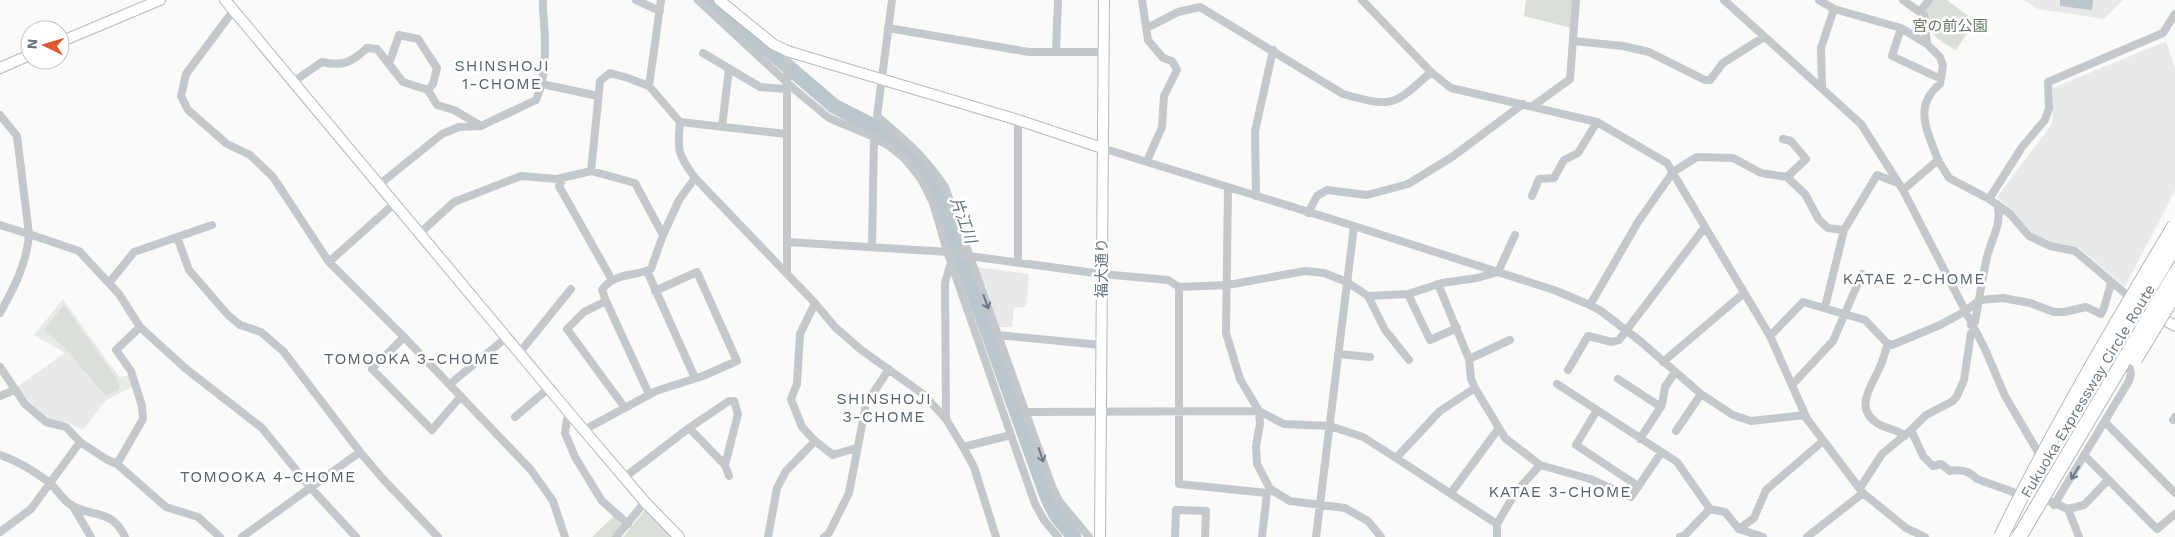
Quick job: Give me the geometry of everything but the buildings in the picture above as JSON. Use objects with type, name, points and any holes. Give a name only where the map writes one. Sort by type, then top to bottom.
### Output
[{"type":"highway","points":[[2001,537],[2103,347],[2175,225]]},
{"type":"highway","points":[[2001,537],[2175,244]]},
{"type":"highway","name":"Fukuoka Expressway Circle Route","points":[[2001,537],[2175,244]]},
{"type":"highway","points":[[2019,537],[2040,497],[2126,352],[2175,275]]},
{"type":"highway","name":"Fukuoka Expressway Circle Route","points":[[2019,537],[2175,275]]},
{"type":"highway","points":[[2019,537],[2044,504],[2175,293]]},
{"type":"street","points":[[70,38],[160,0]]},
{"type":"street","points":[[225,0],[571,415],[645,502],[679,537]]},
{"type":"street","points":[[380,184],[442,134],[459,127],[481,126],[536,100],[542,84],[545,25],[543,0]]},
{"type":"street","points":[[636,0],[660,11]]},
{"type":"street","points":[[649,86],[662,0]]},
{"type":"street","points":[[698,0],[786,82],[829,118],[874,137],[889,146],[905,159],[921,179],[933,203],[951,262],[1035,504],[1044,520],[1058,537]]},
{"type":"street","points":[[719,0],[787,56],[881,79],[1018,120],[1554,290],[1590,305],[1626,330],[1701,394],[1733,415],[1751,421],[1805,415]]},
{"type":"street","points":[[892,0],[876,116],[914,147],[931,166],[945,187],[966,255],[998,335],[1059,501],[1089,537]]},
{"type":"street","points":[[1056,52],[1058,0]]},
{"type":"street","name":"福大通り","points":[[1100,537],[1104,0]]},
{"type":"street","points":[[1142,0],[1148,40],[1163,58],[1172,61],[1177,70],[1164,96],[1162,127],[1147,162]]},
{"type":"street","points":[[1362,0],[1431,72],[1451,88],[1598,122],[1668,163],[1770,336],[1779,361],[1805,415],[1862,491],[1906,528],[1925,537]]},
{"type":"street","points":[[1533,106],[1570,79],[1576,0]]},
{"type":"street","points":[[1724,0],[1861,124],[1900,187],[1985,349],[2005,396],[2044,462],[2040,497],[2054,505],[2068,509],[2084,505],[2108,480]]},
{"type":"street","points":[[1819,0],[1834,10],[1901,28],[1928,44],[1940,57],[1943,66],[1940,84],[1930,92],[1924,109],[1924,121],[1938,160],[1949,178],[1997,204],[2010,214],[2030,236],[2050,246],[2075,251],[2138,304],[2175,326]]},
{"type":"street","points":[[1903,0],[1924,15],[1928,44]]},
{"type":"street","points":[[1920,12],[1928,0]]},
{"type":"street","points":[[1147,28],[1178,12],[1200,7],[1343,94],[1382,103],[1402,98],[1431,72]]},
{"type":"street","points":[[1822,88],[1821,48],[1834,10]]},
{"type":"street","points":[[233,11],[186,74],[180,96],[188,110],[226,144],[250,154],[273,177],[329,262],[462,396],[531,470],[553,501],[565,537]]},
{"type":"street","points":[[1989,199],[2022,146],[2045,120],[2049,108],[2048,82],[2163,33],[2175,14]]},
{"type":"street","points":[[888,28],[1029,52],[1104,52]]},
{"type":"street","points":[[1901,28],[1892,56],[1941,79]]},
{"type":"street","points":[[389,64],[399,35],[418,40],[438,68],[433,84],[428,90]]},
{"type":"street","points":[[1573,41],[1623,46],[1649,52],[1705,80],[1710,80],[1723,63],[1764,37]]},
{"type":"street","points":[[293,82],[322,62],[335,65],[342,64],[356,58],[367,48],[377,49],[403,82],[428,90],[437,104],[454,110],[481,126]]},
{"type":"street","points":[[1256,196],[1255,131],[1273,50]]},
{"type":"street","points":[[703,53],[760,87],[786,82]]},
{"type":"street","points":[[787,56],[787,274]]},
{"type":"street","points":[[0,68],[20,59]]},
{"type":"street","points":[[722,127],[729,69]]},
{"type":"street","points":[[591,171],[600,80],[610,73],[649,86],[680,122],[787,134]]},
{"type":"street","points":[[542,84],[598,96]]},
{"type":"street","points":[[1308,213],[1317,196],[1327,190],[1367,194],[1408,184],[1452,158],[1523,104]]},
{"type":"street","points":[[0,115],[16,136],[29,234],[28,246],[17,282],[0,313]]},
{"type":"street","points":[[1018,120],[1018,262]]},
{"type":"street","points":[[680,122],[678,140],[680,157],[695,178],[816,303],[835,327],[854,344],[923,394],[946,419],[974,467],[996,537]]},
{"type":"street","points":[[1532,196],[1540,179],[1554,178],[1564,160],[1578,153],[1598,122]]},
{"type":"street","points":[[872,247],[874,137]]},
{"type":"street","points":[[1783,139],[1791,141],[1806,159],[1787,177]]},
{"type":"street","points":[[1590,305],[1607,279],[1638,222],[1673,172],[1697,157],[1732,158],[1761,173],[1787,177],[1805,194],[1819,220],[1828,228],[1844,230]]},
{"type":"street","points":[[1825,307],[1844,230],[1877,175],[1900,187],[1911,185],[1938,160]]},
{"type":"street","points":[[419,234],[454,202],[521,176],[563,178],[591,171],[636,183],[663,235]]},
{"type":"street","points":[[563,178],[559,186],[612,280]]},
{"type":"street","points":[[649,394],[602,290],[606,283],[624,274],[651,269],[656,260],[663,235],[679,200],[695,178]]},
{"type":"street","points":[[1228,188],[1226,333],[1240,379],[1259,411],[1257,464],[1268,491],[1262,537]]},
{"type":"street","points":[[329,262],[395,203]]},
{"type":"street","points":[[1807,537],[1862,491],[1882,454],[1908,433],[1926,415],[1957,396],[1964,380],[1971,333],[1980,300],[1988,254],[2000,213],[1997,204]]},
{"type":"street","points":[[0,225],[79,251],[119,294],[140,328],[185,368],[262,428],[310,487],[356,537]]},
{"type":"street","points":[[110,283],[134,252],[212,225]]},
{"type":"street","points":[[1316,537],[1354,226]]},
{"type":"street","points":[[1568,370],[1588,336],[1612,342],[1618,340],[1705,227]]},
{"type":"street","points":[[1498,272],[1515,235]]},
{"type":"street","points":[[178,237],[189,270],[228,315],[240,325],[260,332],[283,351],[360,452],[438,537]]},
{"type":"street","points":[[787,242],[948,251],[1102,274],[1168,280],[1179,287],[1228,285],[1305,272],[1324,273],[1347,282],[1368,296],[1385,330],[1409,360]]},
{"type":"street","points":[[946,419],[945,284],[951,262]]},
{"type":"street","points":[[646,271],[695,378]]},
{"type":"street","points":[[584,430],[649,394],[737,361],[697,272],[655,291]]},
{"type":"street","points":[[1368,296],[1408,294],[1438,284],[1498,272]]},
{"type":"street","points":[[1792,385],[1833,341],[1862,274]]},
{"type":"street","points":[[1770,336],[1803,302],[1865,320],[1892,345],[1964,312],[1980,300],[2003,298],[2030,303],[2054,312],[2064,312],[2086,307],[2100,314],[2104,308],[2111,283]]},
{"type":"street","points":[[1438,284],[1469,359],[1471,379],[1475,388],[1505,438],[1540,465],[1590,479],[1631,497],[1661,453]]},
{"type":"street","points":[[1179,287],[1179,484],[1268,491],[1290,501],[1345,508],[1368,521],[1381,537]]},
{"type":"street","points":[[520,352],[571,289]]},
{"type":"street","points":[[1663,362],[1744,293]]},
{"type":"street","points":[[1408,294],[1430,340],[1457,328]]},
{"type":"street","points":[[606,301],[584,312],[567,329],[625,408]]},
{"type":"street","points":[[816,303],[800,334],[797,384],[791,399],[802,428],[832,455],[856,448]]},
{"type":"street","points":[[117,464],[143,419],[142,406],[131,371],[116,350],[140,328]]},
{"type":"street","points":[[998,335],[1102,346]]},
{"type":"street","points":[[404,337],[372,369],[432,430],[462,396]]},
{"type":"street","points":[[450,384],[507,337]]},
{"type":"street","points":[[1469,359],[1510,340]]},
{"type":"street","points":[[1888,343],[1880,368],[1866,393],[1866,406],[1870,416],[1877,423],[1908,433],[1923,456],[1933,466],[1941,464],[1950,471],[1960,469],[1977,479],[2024,496]]},
{"type":"street","points":[[2054,505],[2105,422],[2131,374],[2126,352]]},
{"type":"street","points":[[1338,354],[1370,357]]},
{"type":"street","points":[[0,367],[25,404],[46,422],[66,427],[80,442],[117,464],[166,508],[198,517],[220,537]]},
{"type":"street","points":[[829,536],[849,493],[856,448],[866,404],[889,369]]},
{"type":"street","points":[[1640,439],[1661,407],[1665,387],[1675,372]]},
{"type":"street","points":[[1618,379],[1661,407]]},
{"type":"street","points":[[1557,384],[1677,462],[1710,509],[1725,512],[1739,529],[1763,537]]},
{"type":"street","points":[[515,417],[549,388]]},
{"type":"street","points":[[1396,458],[1440,411],[1475,388]]},
{"type":"street","points":[[0,396],[14,390]]},
{"type":"street","points":[[1676,431],[1701,394]]},
{"type":"street","points":[[625,477],[689,428],[728,401],[734,401],[738,414],[725,465]]},
{"type":"street","points":[[1597,410],[1576,445],[1638,486]]},
{"type":"street","points":[[1026,412],[1259,411],[1284,424],[1330,426],[1363,438],[1451,492],[1497,524]]},
{"type":"street","points":[[571,415],[567,419],[565,433],[575,457],[602,501],[628,524]]},
{"type":"street","points":[[2105,422],[2175,493]]},
{"type":"street","points":[[689,428],[725,465],[729,476]]},
{"type":"street","points":[[1451,492],[1499,428]]},
{"type":"street","points":[[963,447],[1011,435]]},
{"type":"street","points":[[768,537],[778,488],[786,471],[815,440]]},
{"type":"street","points":[[1739,529],[1754,518],[1766,490],[1823,441]]},
{"type":"street","points":[[0,532],[31,510],[80,442]]},
{"type":"street","points":[[242,537],[360,452]]},
{"type":"street","points":[[0,455],[19,462],[50,483],[72,505],[91,537]]},
{"type":"street","points":[[2085,456],[2157,529],[2175,514]]},
{"type":"street","points":[[1498,537],[1497,524],[1515,492],[1540,465]]},
{"type":"street","points":[[616,537],[645,502]]},
{"type":"street","points":[[72,505],[110,518],[122,530],[125,537]]},
{"type":"street","points":[[1680,537],[1710,509]]},
{"type":"street","points":[[2068,509],[2079,537]]},
{"type":"street","points":[[1175,537],[1176,510],[1206,511],[1205,537]]},
{"type":"shaded area","points":[[2024,0],[2123,0],[2104,19],[2038,9]]},
{"type":"shaded area","points":[[2060,0],[2093,0],[2092,10],[2060,6]]},
{"type":"shaded area","points":[[2166,41],[2175,68],[2175,190],[2125,287],[2078,247],[2052,243],[2032,233],[1997,197],[2052,124],[2053,88]]},
{"type":"shaded area","points":[[976,267],[1029,274],[1026,307],[1014,307],[1012,327],[995,327],[990,320],[992,304],[984,301],[986,286],[975,283]]},
{"type":"shaded area","points":[[63,299],[111,366],[120,377],[130,375],[134,386],[106,400],[83,430],[67,422],[45,419],[17,387],[65,353],[34,335]]},
{"type":"green space","points":[[1526,0],[1574,0],[1571,28],[1524,16]]},
{"type":"green space","name":"宮の前公園","points":[[1934,0],[1947,0],[1975,21],[1956,50],[1935,36],[1929,26],[1925,12]]},
{"type":"green space","points":[[64,305],[119,382],[119,389],[106,396],[64,347],[44,330]]},
{"type":"green space","points":[[646,509],[671,537],[623,537]]},
{"type":"green space","points":[[614,516],[622,526],[612,537],[592,537]]},
{"type":"waterway","name":"片江川","points":[[710,0],[834,106],[879,129],[900,144],[930,178],[939,197],[1048,499],[1056,515],[1074,537]]},
{"type":"district","name":"SHINSHOJI 1-CHOME","points":[[502,74]]},
{"type":"district","name":"KATAE 2-CHOME","points":[[1914,278]]},
{"type":"district","name":"TOMOOKA 3-CHOME","points":[[412,358]]},
{"type":"district","name":"SHINSHOJI 3-CHOME","points":[[884,407]]},
{"type":"district","name":"TOMOOKA 4-CHOME","points":[[268,476]]},
{"type":"district","name":"KATAE 3-CHOME","points":[[1560,491]]}]
